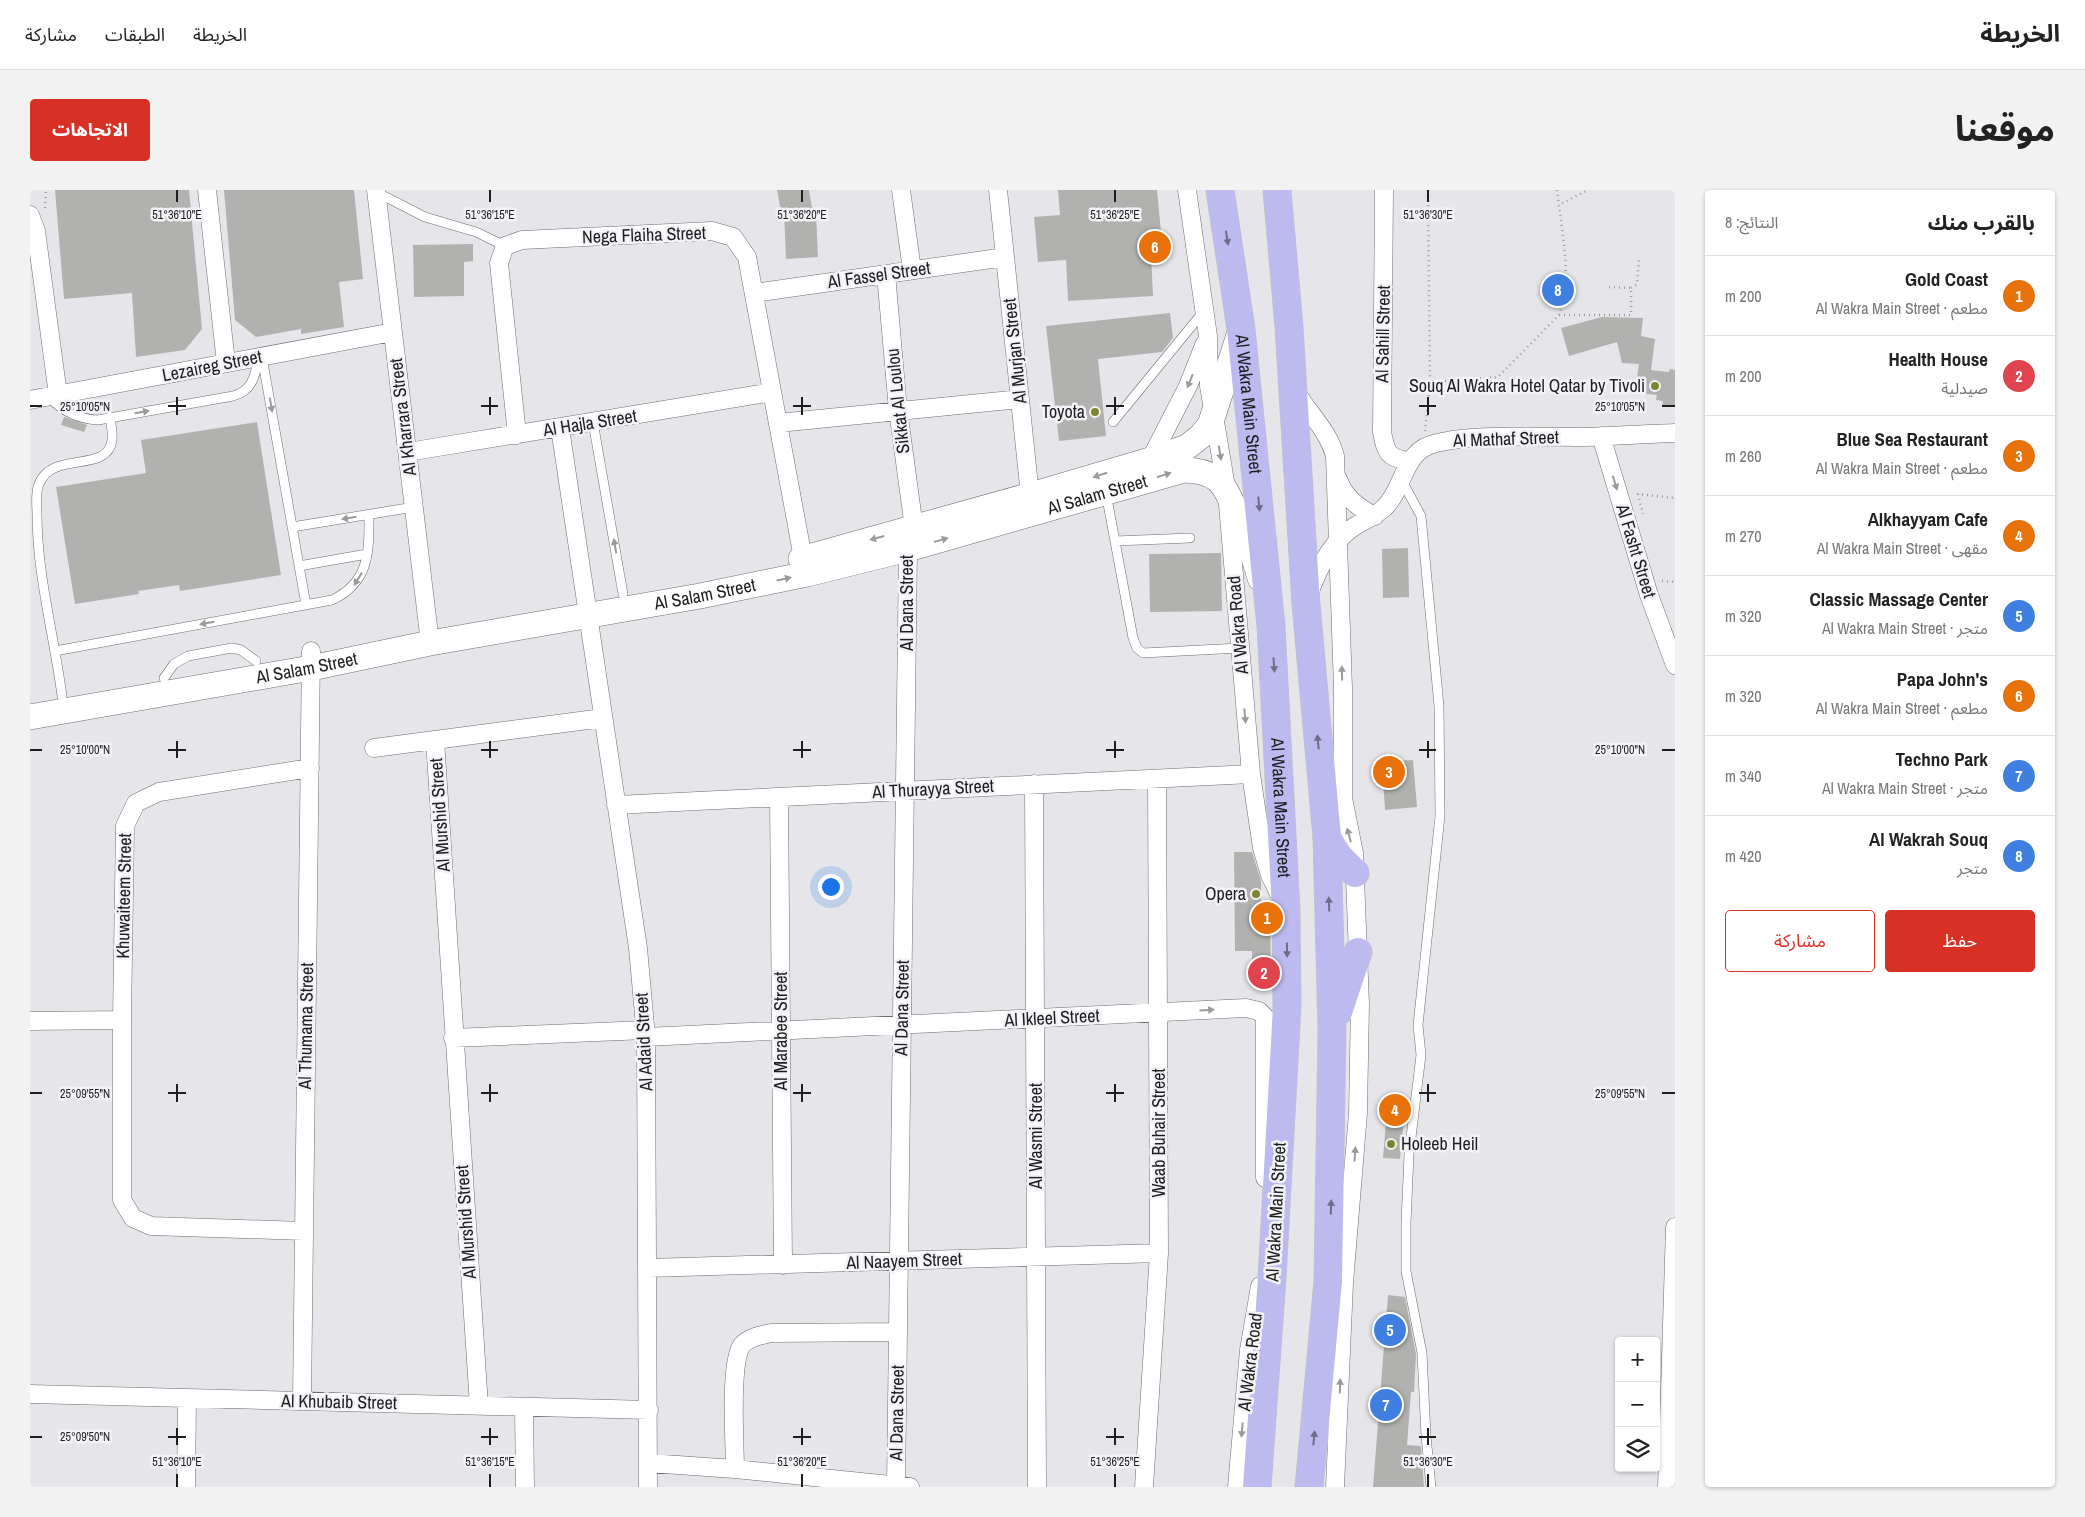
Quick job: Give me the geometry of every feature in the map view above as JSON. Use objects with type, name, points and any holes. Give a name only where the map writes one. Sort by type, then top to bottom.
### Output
[{"type":"highway","name":"Al Wakra Main Street","points":[[1220,190],[1241,329],[1271,626],[1286,910],[1287,1007],[1272,1278],[1257,1487]]},
{"type":"highway","points":[[1277,190],[1288,318],[1306,604],[1327,838],[1332,1030],[1328,1281],[1309,1487]]},
{"type":"highway","points":[[1327,838],[1339,857],[1355,874]]},
{"type":"highway","points":[[1332,1030],[1358,952]]},
{"type":"highway","points":[[1266,1109],[1282,1087]]},
{"type":"street","points":[[207,190],[226,364]]},
{"type":"street","points":[[901,190],[912,270]]},
{"type":"street","name":"Al Murjan Street","points":[[998,190],[1031,504]]},
{"type":"street","name":"Al Wakra Main Street","points":[[1150,460],[1188,386],[1208,336],[1187,190]]},
{"type":"street","name":"Al Sahill Street","points":[[1384,190],[1382,432],[1385,450],[1395,459],[1409,461]]},
{"type":"street","name":"Al Kharrara Street","points":[[376,191],[429,636]]},
{"type":"street","points":[[30,215],[36,231],[53,396]]},
{"type":"street","name":"Nega Flaiha Street","points":[[506,246],[522,240],[712,231],[733,237],[747,257],[804,558]]},
{"type":"street","points":[[506,246],[499,263],[517,435]]},
{"type":"street","name":"Al Fassel Street","points":[[754,293],[1005,257]]},
{"type":"street","name":"Sikkat Al Loulou","points":[[886,274],[909,536]]},
{"type":"street","name":"Al Salam Street","points":[[587,609],[623,594],[909,536],[1031,504],[1187,447],[1201,436],[1210,425],[1241,329]]},
{"type":"street","name":"Lezaireg Street","points":[[30,400],[393,332]]},
{"type":"street","name":"Al Wakra Road","points":[[1208,336],[1209,386],[1227,493],[1250,774],[1262,848],[1270,876],[1286,910]]},
{"type":"street","points":[[1291,383],[1300,400],[1319,422],[1329,438],[1335,456],[1343,688],[1343,798],[1354,854],[1355,874],[1360,1004],[1358,1113],[1344,1283],[1335,1487]]},
{"type":"street","name":"Al Hajla Street","points":[[408,452],[772,392]]},
{"type":"street","points":[[778,423],[1020,399]]},
{"type":"street","name":"Al Adaid Street","points":[[560,428],[638,948],[646,1034],[648,1487]]},
{"type":"street","name":"Al Mathaf Street","points":[[1306,604],[1319,570],[1339,539],[1356,526],[1375,516],[1392,500],[1402,482],[1409,461],[1423,448],[1440,441],[1483,438],[1675,433]]},
{"type":"street","name":"Al Fasht Street","points":[[1600,436],[1649,595],[1675,665]]},
{"type":"street","name":"Al Salam Street","points":[[1031,504],[1106,493],[1184,470],[1196,470],[1208,474],[1218,480],[1227,493],[1256,563],[1271,626]]},
{"type":"street","points":[[1336,474],[1346,495],[1354,504],[1375,516]]},
{"type":"street","name":"Al Salam Street","points":[[30,717],[429,636],[807,574],[909,536]]},
{"type":"street","name":"Al Dana Street","points":[[903,1486],[898,1332],[909,536]]},
{"type":"street","name":"Al Salam Street","points":[[30,702],[256,661],[311,660]]},
{"type":"street","name":"Al Thumama Street","points":[[302,1401],[311,660]]},
{"type":"street","points":[[374,748],[603,718]]},
{"type":"street","name":"Al Murshid Street","points":[[435,740],[479,1406]]},
{"type":"street","name":"Khuwaiteem Street","points":[[304,1231],[151,1226],[133,1218],[122,1200],[122,1020],[125,826],[136,804],[159,792],[310,768]]},
{"type":"street","name":"Al Thurayya Street","points":[[616,805],[1250,774]]},
{"type":"street","name":"Waab Buhair Street","points":[[1144,1487],[1159,1253],[1157,778]]},
{"type":"street","name":"Al Wasmi Street","points":[[1034,784],[1037,1487]]},
{"type":"street","name":"Al Marabee Street","points":[[779,797],[783,1265]]},
{"type":"street","name":"Al Ikleel Street","points":[[646,1034],[781,1031],[1246,1008],[1259,1011],[1265,1018],[1264,1207]]},
{"type":"street","points":[[30,1021],[122,1020]]},
{"type":"street","points":[[454,1038],[646,1034]]},
{"type":"street","name":"Al Wakra Road","points":[[1237,1487],[1249,1350],[1260,1288],[1264,1207]]},
{"type":"street","points":[[1666,1487],[1675,1227]]},
{"type":"street","name":"Al Naayem Street","points":[[648,1268],[1159,1253]]},
{"type":"street","points":[[735,1469],[736,1360],[743,1344],[756,1336],[771,1333],[898,1332]]},
{"type":"street","name":"Al Khubaib Street","points":[[30,1394],[649,1410]]},
{"type":"street","points":[[186,1487],[187,1398]]},
{"type":"street","points":[[524,1407],[525,1487]]},
{"type":"street","points":[[649,1463],[735,1469],[903,1486]]},
{"type":"lane","points":[[376,191],[425,217],[476,232],[506,246]]},
{"type":"lane","points":[[1113,422],[1204,311]]},
{"type":"lane","points":[[53,396],[61,408],[78,417],[98,420],[240,395],[250,387],[260,357]]},
{"type":"lane","points":[[260,357],[306,605]]},
{"type":"lane","points":[[62,696],[38,552],[37,490],[42,477],[54,467],[95,459],[106,453],[112,440],[110,417]]},
{"type":"lane","points":[[593,422],[623,594]]},
{"type":"lane","points":[[1402,482],[1421,516],[1439,706],[1440,816],[1418,1025],[1421,1055],[1409,1154],[1406,1223],[1406,1271],[1422,1353],[1426,1436],[1432,1487]]},
{"type":"lane","points":[[1106,493],[1133,638],[1137,648],[1143,653],[1240,648]]},
{"type":"lane","points":[[292,527],[414,507]]},
{"type":"lane","points":[[55,651],[332,600],[345,594],[356,584],[363,572],[368,554],[369,514]]},
{"type":"lane","points":[[1115,541],[1190,538]]},
{"type":"lane","points":[[299,566],[368,554]]},
{"type":"path","points":[[1423,448],[1430,382],[1428,190]]},
{"type":"path","points":[[1430,382],[1498,377],[1559,315],[1562,306],[1566,262],[1557,190]]},
{"type":"path","points":[[1559,205],[1588,190]]},
{"type":"path","points":[[1608,286],[1631,288],[1637,284],[1639,260]]},
{"type":"path","points":[[1559,315],[1631,315],[1631,288]]},
{"type":"path","points":[[1638,494],[1675,498]]},
{"type":"path","points":[[1657,580],[1675,582]]},
{"type":"building","points":[[55,190],[189,190],[202,329],[185,350],[136,357],[132,293],[64,299]]},
{"type":"building","points":[[224,190],[354,190],[363,279],[339,282],[344,327],[301,334],[301,329],[256,337],[235,320]]},
{"type":"building","points":[[777,190],[809,190],[813,214],[816,214],[818,257],[786,259],[784,211],[781,212]]},
{"type":"building","points":[[1058,190],[1157,190],[1163,253],[1151,254],[1153,296],[1068,301],[1066,260],[1038,262],[1034,217],[1060,215]]},
{"type":"building","points":[[473,244],[473,261],[464,262],[464,296],[414,297],[413,245]]},
{"type":"building","points":[[1170,313],[1173,338],[1162,352],[1098,359],[1106,436],[1059,441],[1046,326]]},
{"type":"building","points":[[1602,317],[1643,318],[1641,336],[1655,339],[1651,370],[1669,372],[1670,369],[1675,370],[1675,407],[1662,406],[1663,401],[1656,400],[1657,395],[1635,393],[1639,364],[1622,363],[1617,342],[1569,356],[1561,328]]},
{"type":"building","points":[[64,417],[87,425],[84,432],[61,425]]},
{"type":"building","points":[[257,422],[281,575],[180,591],[179,585],[138,591],[139,594],[75,604],[56,487],[146,473],[141,440]]},
{"type":"building","points":[[1408,548],[1409,597],[1383,598],[1382,549]]},
{"type":"building","points":[[1221,553],[1222,611],[1150,612],[1149,554]]},
{"type":"building","points":[[1413,760],[1417,807],[1385,810],[1382,762]]},
{"type":"building","points":[[1234,852],[1252,852],[1261,881],[1261,903],[1270,903],[1271,981],[1252,981],[1252,951],[1235,951]]},
{"type":"building","points":[[1388,1097],[1406,1098],[1400,1159],[1383,1158]]},
{"type":"building","points":[[1388,1295],[1405,1297],[1416,1354],[1414,1392],[1411,1392],[1407,1445],[1421,1446],[1424,1487],[1373,1487]]},
{"type":"place","name":"Papa John's","points":[[1155,247]]},
{"type":"place","name":"Al Wakrah Souq","points":[[1558,290]]},
{"type":"place","name":"Souq Al Wakra Hotel Qatar by Tivoli","points":[[1655,386]]},
{"type":"place","name":"Toyota","points":[[1095,412]]},
{"type":"place","name":"Blue Sea Restaurant","points":[[1389,772]]},
{"type":"place","name":"Opera","points":[[1256,894]]},
{"type":"place","name":"Gold Coast","points":[[1267,918]]},
{"type":"place","name":"Health House","points":[[1264,973]]},
{"type":"place","name":"Alkhayyam Cafe","points":[[1395,1110]]},
{"type":"place","name":"Holeeb Heil","points":[[1391,1144]]},
{"type":"place","name":"Classic Massage Center","points":[[1390,1330]]},
{"type":"place","name":"Techno Park","points":[[1386,1405]]}]
